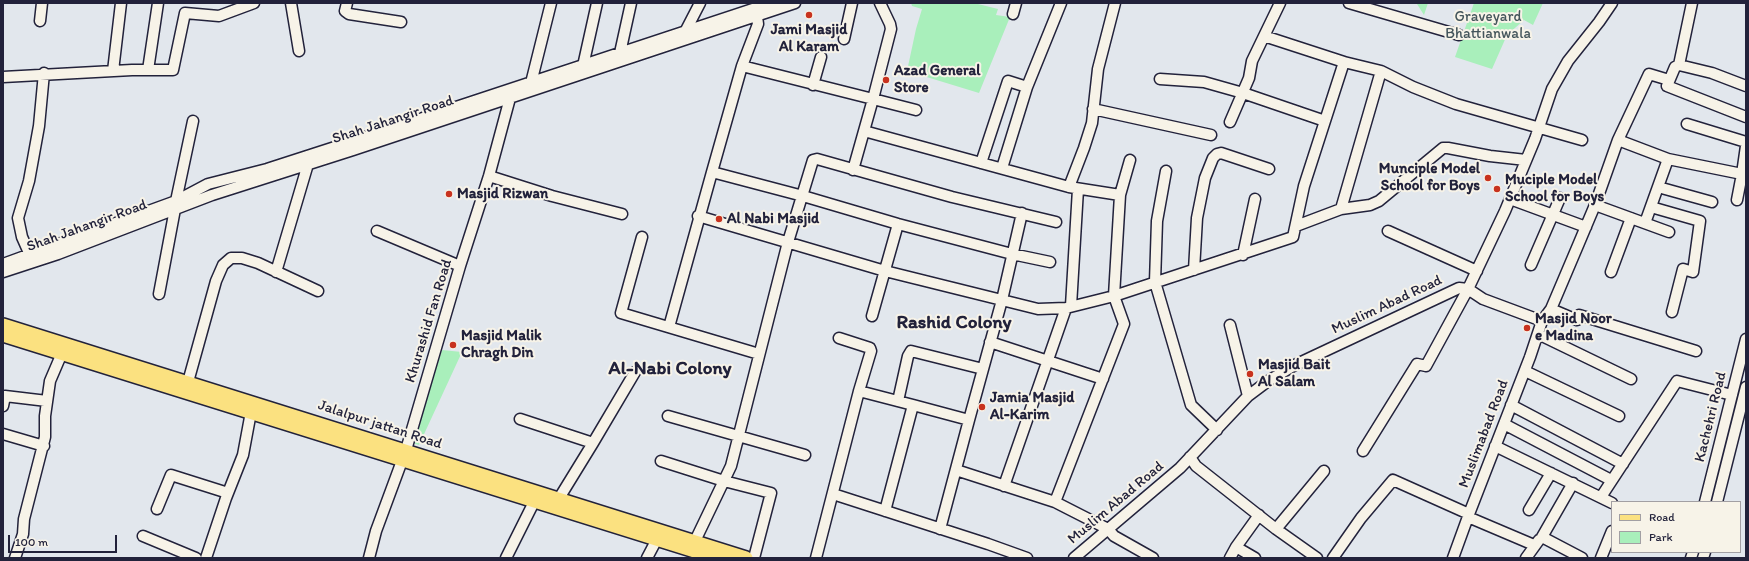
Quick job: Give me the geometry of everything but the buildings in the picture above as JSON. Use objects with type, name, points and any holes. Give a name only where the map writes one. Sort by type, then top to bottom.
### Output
[{"type":"main road","name":"Jalalpur jattan Road","points":[[3,324],[251,412],[404,455]]},
{"type":"main road","name":"Jalalpur jattan Road","points":[[3,335],[62,353],[188,382],[468,476],[558,500],[667,539],[711,557]]},
{"type":"main road","name":"Jalalpur jattan Road","points":[[468,476],[534,502],[667,539],[695,541],[746,558]]},
{"type":"street","points":[[40,21],[42,3]]},
{"type":"street","points":[[113,71],[121,3]]},
{"type":"street","points":[[148,70],[158,3]]},
{"type":"street","points":[[3,77],[44,73],[170,70],[175,68],[186,13],[220,16],[254,3]]},
{"type":"street","points":[[291,3],[299,51]]},
{"type":"street","points":[[347,3],[345,11],[349,14],[401,22]]},
{"type":"street","points":[[531,83],[551,3]]},
{"type":"street","points":[[583,66],[598,3]]},
{"type":"street","points":[[620,53],[631,3]]},
{"type":"street","points":[[684,32],[700,3]]},
{"type":"street","points":[[508,94],[531,83],[771,3]]},
{"type":"street","points":[[3,264],[176,205],[208,184],[307,160],[508,94],[758,16],[795,3]]},
{"type":"street","points":[[844,39],[852,3]]},
{"type":"street","points":[[852,170],[873,99],[891,29],[880,3]]},
{"type":"street","points":[[1013,14],[1016,3]]},
{"type":"street","points":[[1002,168],[1027,87],[1061,3]]},
{"type":"street","points":[[1004,486],[1048,360],[1069,307],[1073,188],[1092,123],[1098,69],[1115,3]]},
{"type":"street","points":[[1230,122],[1249,78],[1252,61],[1280,3]]},
{"type":"street","points":[[1349,3],[1459,35]]},
{"type":"street","points":[[1363,451],[1417,364],[1426,366],[1468,289],[1510,199],[1552,88],[1568,61],[1612,3]]},
{"type":"street","points":[[1679,65],[1692,3]]},
{"type":"street","points":[[669,327],[698,216],[742,66],[758,24],[758,16]]},
{"type":"street","points":[[1264,36],[1344,62],[1381,71],[1413,87],[1456,104],[1582,140]]},
{"type":"street","points":[[813,85],[821,57]]},
{"type":"street","points":[[698,216],[885,271],[1038,309],[1069,307],[1114,296],[1243,255],[1293,237],[1304,186],[1344,62]]},
{"type":"street","points":[[1746,84],[1712,73],[1679,65],[1674,67],[1667,86],[1746,117]]},
{"type":"street","points":[[742,66],[916,110]]},
{"type":"street","points":[[1341,209],[1381,71]]},
{"type":"street","points":[[30,255],[22,237],[18,218],[29,181],[39,126],[44,73]]},
{"type":"street","name":"Muslimabad Road","points":[[1453,558],[1525,371],[1542,321],[1551,309],[1586,227],[1618,140],[1650,74],[1669,80]]},
{"type":"street","points":[[1160,79],[1204,82],[1243,93],[1325,121]]},
{"type":"street","points":[[981,162],[1008,81],[1027,87]]},
{"type":"street","name":"Khurashid Fan Road","points":[[369,558],[376,531],[404,455],[460,266],[489,176],[508,94]]},
{"type":"street","points":[[1093,109],[1211,135]]},
{"type":"street","points":[[159,294],[193,121]]},
{"type":"street","points":[[1687,124],[1746,142]]},
{"type":"street","points":[[864,131],[1073,188],[1120,195]]},
{"type":"street","points":[[1618,140],[1668,159],[1742,174]]},
{"type":"street","points":[[1736,200],[1746,146]]},
{"type":"street","points":[[1296,226],[1341,209],[1370,205],[1379,201],[1443,148],[1526,160]]},
{"type":"street","points":[[1194,270],[1196,218],[1205,178],[1213,158],[1217,154],[1221,153],[1269,169]]},
{"type":"street","points":[[695,541],[731,466],[788,242],[813,160],[816,159],[952,197],[1056,222]]},
{"type":"street","points":[[1645,223],[1668,159]]},
{"type":"street","points":[[276,272],[307,160]]},
{"type":"street","points":[[1055,502],[1124,324],[1114,296],[1120,195],[1130,160]]},
{"type":"street","points":[[1166,171],[1157,221],[1155,282],[1191,405],[1217,430]]},
{"type":"street","points":[[712,172],[898,224],[1012,254],[1050,262]]},
{"type":"street","points":[[489,176],[552,196],[622,214]]},
{"type":"street","points":[[1658,187],[1712,202]]},
{"type":"street","points":[[1531,265],[1560,198]]},
{"type":"street","points":[[1243,255],[1255,199]]},
{"type":"street","points":[[1510,199],[1586,227]]},
{"type":"street","name":"Shah Jahangir Road","points":[[3,272],[58,254],[176,205]]},
{"type":"street","points":[[1595,205],[1669,232]]},
{"type":"street","points":[[1651,207],[1700,221],[1693,272],[1684,269],[1672,312]]},
{"type":"street","points":[[940,529],[1002,300],[1022,213]]},
{"type":"street","points":[[1611,272],[1631,218]]},
{"type":"street","points":[[872,316],[898,224]]},
{"type":"street","points":[[377,231],[460,266]]},
{"type":"street","points":[[1388,231],[1477,271]]},
{"type":"street","points":[[642,237],[621,313],[759,354]]},
{"type":"street","points":[[188,382],[216,281],[223,265],[232,258],[242,258],[318,291]]},
{"type":"street","name":"Muslim Abad Road","points":[[1074,558],[1190,458],[1248,396],[1268,381],[1295,365],[1459,288],[1468,289]]},
{"type":"street","points":[[1468,289],[1483,299],[1542,321]]},
{"type":"street","points":[[1551,309],[1577,320],[1579,315],[1696,351]]},
{"type":"street","points":[[1230,325],[1248,396]]},
{"type":"street","points":[[1538,334],[1631,380]]},
{"type":"street","points":[[816,558],[859,391],[871,351],[870,348],[839,338]]},
{"type":"street","name":"Kachehri Road","points":[[1706,501],[1746,339]]},
{"type":"street","points":[[990,342],[1103,378]]},
{"type":"street","points":[[898,401],[908,356],[912,351],[983,369]]},
{"type":"street","points":[[15,558],[23,534],[26,512],[44,446],[50,381],[62,353]]},
{"type":"street","points":[[1525,371],[1618,416]]},
{"type":"street","points":[[558,500],[594,443],[635,372]]},
{"type":"street","points":[[1601,497],[1677,381],[1732,395]]},
{"type":"street","name":"Kachehri Road","points":[[1718,501],[1738,417],[1744,404],[1746,387]]},
{"type":"street","points":[[859,391],[969,420]]},
{"type":"street","points":[[3,406],[5,396],[47,401]]},
{"type":"street","points":[[885,511],[913,405]]},
{"type":"street","points":[[1511,405],[1623,464]]},
{"type":"street","points":[[206,558],[228,493],[243,455],[251,412]]},
{"type":"street","points":[[1727,415],[1738,417]]},
{"type":"street","points":[[668,416],[805,455]]},
{"type":"street","points":[[520,419],[594,443]]},
{"type":"street","points":[[1504,424],[1611,480]]},
{"type":"street","points":[[3,434],[44,446]]},
{"type":"street","points":[[1495,446],[1611,502]]},
{"type":"street","points":[[1190,458],[1196,466],[1276,529],[1317,558]]},
{"type":"street","points":[[661,461],[724,481],[771,493],[754,558]]},
{"type":"street","points":[[956,470],[1055,502],[1108,529],[1114,536],[1153,558]]},
{"type":"street","points":[[1276,529],[1324,471]]},
{"type":"street","points":[[1529,510],[1551,473]]},
{"type":"street","points":[[157,509],[171,475],[194,481],[228,493]]},
{"type":"street","points":[[1333,558],[1361,518],[1393,480],[1468,516],[1534,545]]},
{"type":"street","points":[[1526,558],[1534,545],[1542,537],[1572,483]]},
{"type":"street","points":[[833,494],[1027,558]]},
{"type":"street","points":[[509,557],[534,502]]},
{"type":"street","points":[[1230,558],[1236,546],[1259,515]]},
{"type":"street","points":[[1601,558],[1611,533]]},
{"type":"street","points":[[143,536],[196,558]]},
{"type":"street","points":[[1542,537],[1582,558]]},
{"type":"street","points":[[647,558],[667,539]]},
{"type":"street","points":[[1236,546],[1255,558]]},
{"type":"green space","points":[[911,3],[974,3],[998,9],[996,15],[1010,17],[979,93],[907,71],[922,9],[912,6]]},
{"type":"green space","name":"Graveyard Bhattianwala","points":[[1413,3],[1428,3],[1424,15],[1417,4]]},
{"type":"green space","name":"Graveyard Bhattianwala","points":[[1474,3],[1543,3],[1533,25],[1524,20],[1507,35],[1492,69],[1455,57]]},
{"type":"green space","points":[[442,350],[462,352],[419,445],[412,443]]},
{"type":"place","name":"Jami Masjid Al Karam","points":[[809,15]]},
{"type":"place","name":"Azad General Store","points":[[886,80]]},
{"type":"place","name":"Munciple Model School for Boys","points":[[1488,178]]},
{"type":"place","name":"Muciple Model School for Boys","points":[[1497,189]]},
{"type":"place","name":"Masjid Rizwan","points":[[449,194]]},
{"type":"place","name":"Al Nabi Masjid","points":[[719,219]]},
{"type":"place","name":"Masjid Noor e Madina","points":[[1527,328]]},
{"type":"place","name":"Masjid Malik Chragh Din","points":[[453,345]]},
{"type":"place","name":"Masjid Bait Al Salam","points":[[1250,374]]},
{"type":"place","name":"Jamia Masjid Al-Karim","points":[[982,407]]},
{"type":"district","name":"Rashid Colony","points":[[954,323]]},
{"type":"district","name":"Al-Nabi Colony","points":[[670,369]]}]
